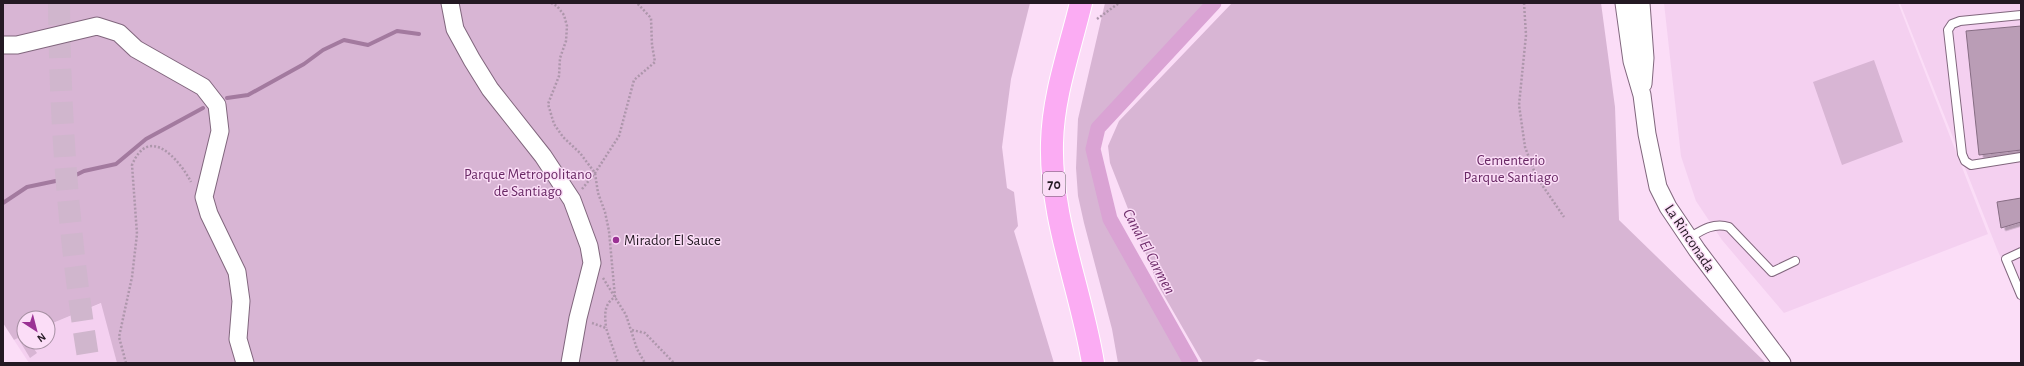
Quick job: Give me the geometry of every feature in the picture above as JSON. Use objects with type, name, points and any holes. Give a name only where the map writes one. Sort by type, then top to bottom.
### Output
[{"type":"highway","name":"70","points":[[1081,3],[1056,105],[1052,131],[1052,168],[1056,207],[1062,237],[1085,322],[1093,363]]},
{"type":"street","points":[[450,3],[455,29],[490,89],[543,156],[572,200],[589,246],[592,264],[578,318],[570,363]]},
{"type":"street","name":"La Rinconada","points":[[1624,3],[1632,61],[1642,94],[1647,134],[1658,187],[1668,207],[1689,238],[1782,363]]},
{"type":"street","name":"La Rinconada","points":[[1641,3],[1645,58],[1642,94]]},
{"type":"street","points":[[3,45],[17,45],[97,26],[119,33],[136,49],[203,87],[217,105],[220,131],[204,197],[209,214],[237,272],[241,301],[238,339],[245,363]]},
{"type":"lane","points":[[2021,15],[1960,21],[1952,24],[1948,30],[1962,154],[1965,161],[1971,165],[2021,157]]},
{"type":"lane","points":[[1689,238],[1716,224],[1722,225],[1729,227],[1772,272],[1795,261]]},
{"type":"lane","points":[[2021,252],[2006,259],[2021,295]]},
{"type":"path","points":[[551,3],[557,6],[564,15],[567,26],[566,41],[560,58],[559,76],[548,104],[554,124],[563,137],[580,153],[595,173],[598,193],[605,212],[609,231],[615,297]]},
{"type":"path","points":[[572,200],[595,173],[619,136],[634,80],[655,62],[652,45],[651,18],[636,3]]},
{"type":"path","points":[[1097,19],[1119,3]]},
{"type":"path","points":[[1524,3],[1526,35],[1519,105],[1525,147],[1536,176],[1564,217]]},
{"type":"path","points":[[126,363],[119,337],[132,277],[137,234],[132,165],[135,157],[142,148],[156,146],[166,150],[179,163],[192,184]]},
{"type":"path","points":[[592,264],[606,282],[626,315],[637,349],[645,363]]},
{"type":"path","points":[[615,297],[610,300],[605,308],[606,328],[618,363]]},
{"type":"path","points":[[578,318],[606,328]]},
{"type":"path","points":[[631,329],[645,333],[674,363]]},
{"type":"shaded area","points":[[1664,3],[1898,3],[1988,234],[1784,313],[1722,240],[1696,201],[1681,156]]},
{"type":"shaded area","points":[[1900,3],[2021,3],[2021,305],[1997,249]]},
{"type":"shaded area","points":[[102,303],[117,363],[29,363],[21,350],[56,350],[56,322]]},
{"type":"green space","name":"Parque Metropolitano de Santiago","points":[[3,3],[1030,3],[1011,79],[1002,147],[1007,188],[1014,192],[1018,226],[1014,231],[1054,363],[117,363],[101,303],[56,322],[56,310],[16,310],[16,339],[14,340],[3,323]]},
{"type":"green space","points":[[1105,3],[1208,3],[1094,126],[1089,149],[1106,220],[1186,363],[1118,363],[1112,329],[1084,223],[1078,196],[1076,168],[1078,119]]},
{"type":"green space","name":"Cementerio Parque Santiago","points":[[1232,3],[1601,3],[1615,107],[1619,220],[1766,363],[1274,363],[1258,359],[1251,363],[1203,363],[1158,285],[1110,163],[1108,146],[1119,121]]},
{"type":"green space","points":[[1874,60],[1903,142],[1842,165],[1813,82]]},
{"type":"green space","name":"Parque Metropolitano de Santiago","points":[[25,350],[35,350],[37,353],[30,358]]},
{"type":"building","points":[[2021,26],[2021,150],[1979,155],[1966,31]]},
{"type":"building","points":[[2021,198],[2021,222],[2001,228],[1997,202]]},
{"type":"waterway","name":"Canal El Carmen","points":[[1191,363],[1110,219],[1093,149],[1098,128],[1214,3]]},
{"type":"waterway","points":[[227,98],[248,95],[304,64],[323,50],[344,40],[368,45],[397,31],[419,34]]},
{"type":"waterway","points":[[3,203],[27,187],[70,178],[84,171],[116,164],[146,139],[203,108]]},
{"type":"tunnel","points":[[59,3],[61,93],[67,183],[76,273],[89,363]]},
{"type":"place","name":"Mirador El Sauce","points":[[616,240]]}]
